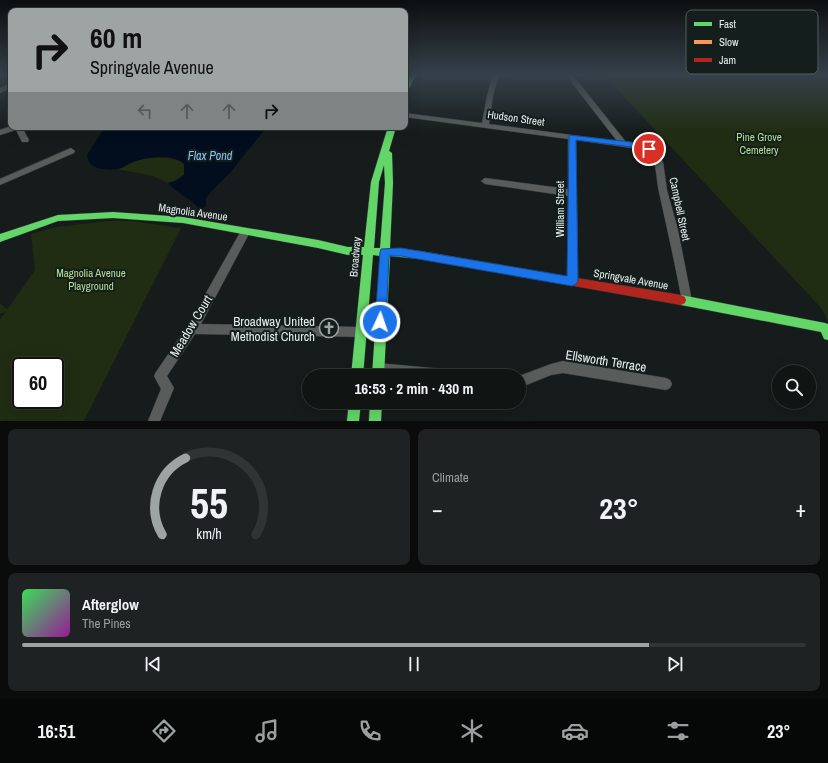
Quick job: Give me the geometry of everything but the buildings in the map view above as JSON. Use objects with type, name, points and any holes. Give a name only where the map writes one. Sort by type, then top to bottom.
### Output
[{"type":"street","points":[[485,125],[491,94]]},
{"type":"street","points":[[584,94],[624,144]]},
{"type":"street","name":"Hudson Street","points":[[408,115],[624,144]]},
{"type":"street","points":[[19,130],[25,140]]},
{"type":"street","name":"Broadway","points":[[358,369],[374,182],[391,130]]},
{"type":"street","name":"William Street","points":[[572,137],[572,281]]},
{"type":"street","name":"Broadway","points":[[378,369],[389,183],[387,143]]},
{"type":"street","name":"Campbell Street","points":[[624,144],[653,151],[659,162],[663,190],[673,230],[687,302]]},
{"type":"street","points":[[0,182],[71,151]]},
{"type":"street","points":[[485,181],[572,193]]},
{"type":"street","name":"Magnolia Avenue","points":[[0,238],[58,218],[113,215],[183,220],[348,250],[385,252]]},
{"type":"street","name":"Meadow Court","points":[[154,421],[168,388],[160,376],[192,329],[245,232]]},
{"type":"street","name":"Springvale Avenue","points":[[385,252],[401,252],[572,281],[687,302],[826,332]]},
{"type":"street","points":[[192,329],[361,332]]},
{"type":"street","name":"Ellsworth Terrace","points":[[526,380],[554,368],[563,367],[666,384]]},
{"type":"street","points":[[353,421],[354,409]]},
{"type":"street","points":[[375,421],[376,409]]},
{"type":"green space","name":"Pine Grove Cemetery","points":[[621,94],[828,94],[828,321],[822,309]]},
{"type":"green space","points":[[146,158],[168,158],[183,162],[185,167],[184,175],[175,181],[168,183],[153,176],[117,169],[132,162]]},
{"type":"green space","name":"Magnolia Avenue Playground","points":[[108,221],[131,221],[181,228],[84,421],[0,421],[0,320],[6,311],[0,314],[0,303],[7,310],[35,270],[31,234],[57,227]]},
{"type":"water","name":"Flax Pond","points":[[103,130],[265,130],[229,174],[206,198],[206,206],[200,210],[193,202],[168,183],[175,181],[184,175],[184,164],[173,158],[160,157],[139,160],[121,168],[112,170],[94,166],[88,160],[87,155]]},
{"type":"traffic: fast","points":[[358,369],[375,182],[391,130]]},
{"type":"traffic: fast","points":[[378,369],[389,183],[388,153]]},
{"type":"traffic: fast","points":[[0,238],[58,218],[113,215],[183,220],[318,244],[348,251],[401,252],[420,255]]},
{"type":"traffic: fast","points":[[681,300],[825,328],[828,335]]},
{"type":"traffic: fast","points":[[353,421],[354,409]]},
{"type":"traffic: fast","points":[[375,421],[376,409]]},
{"type":"traffic: slow","points":[[420,255],[546,277]]},
{"type":"traffic: jam","points":[[546,277],[681,300]]},
{"type":"place","name":"Broadway United Methodist Church","points":[[329,328]]},
{"type":"route","points":[[380,322],[385,252],[401,252],[572,281],[572,137],[649,149]]}]
